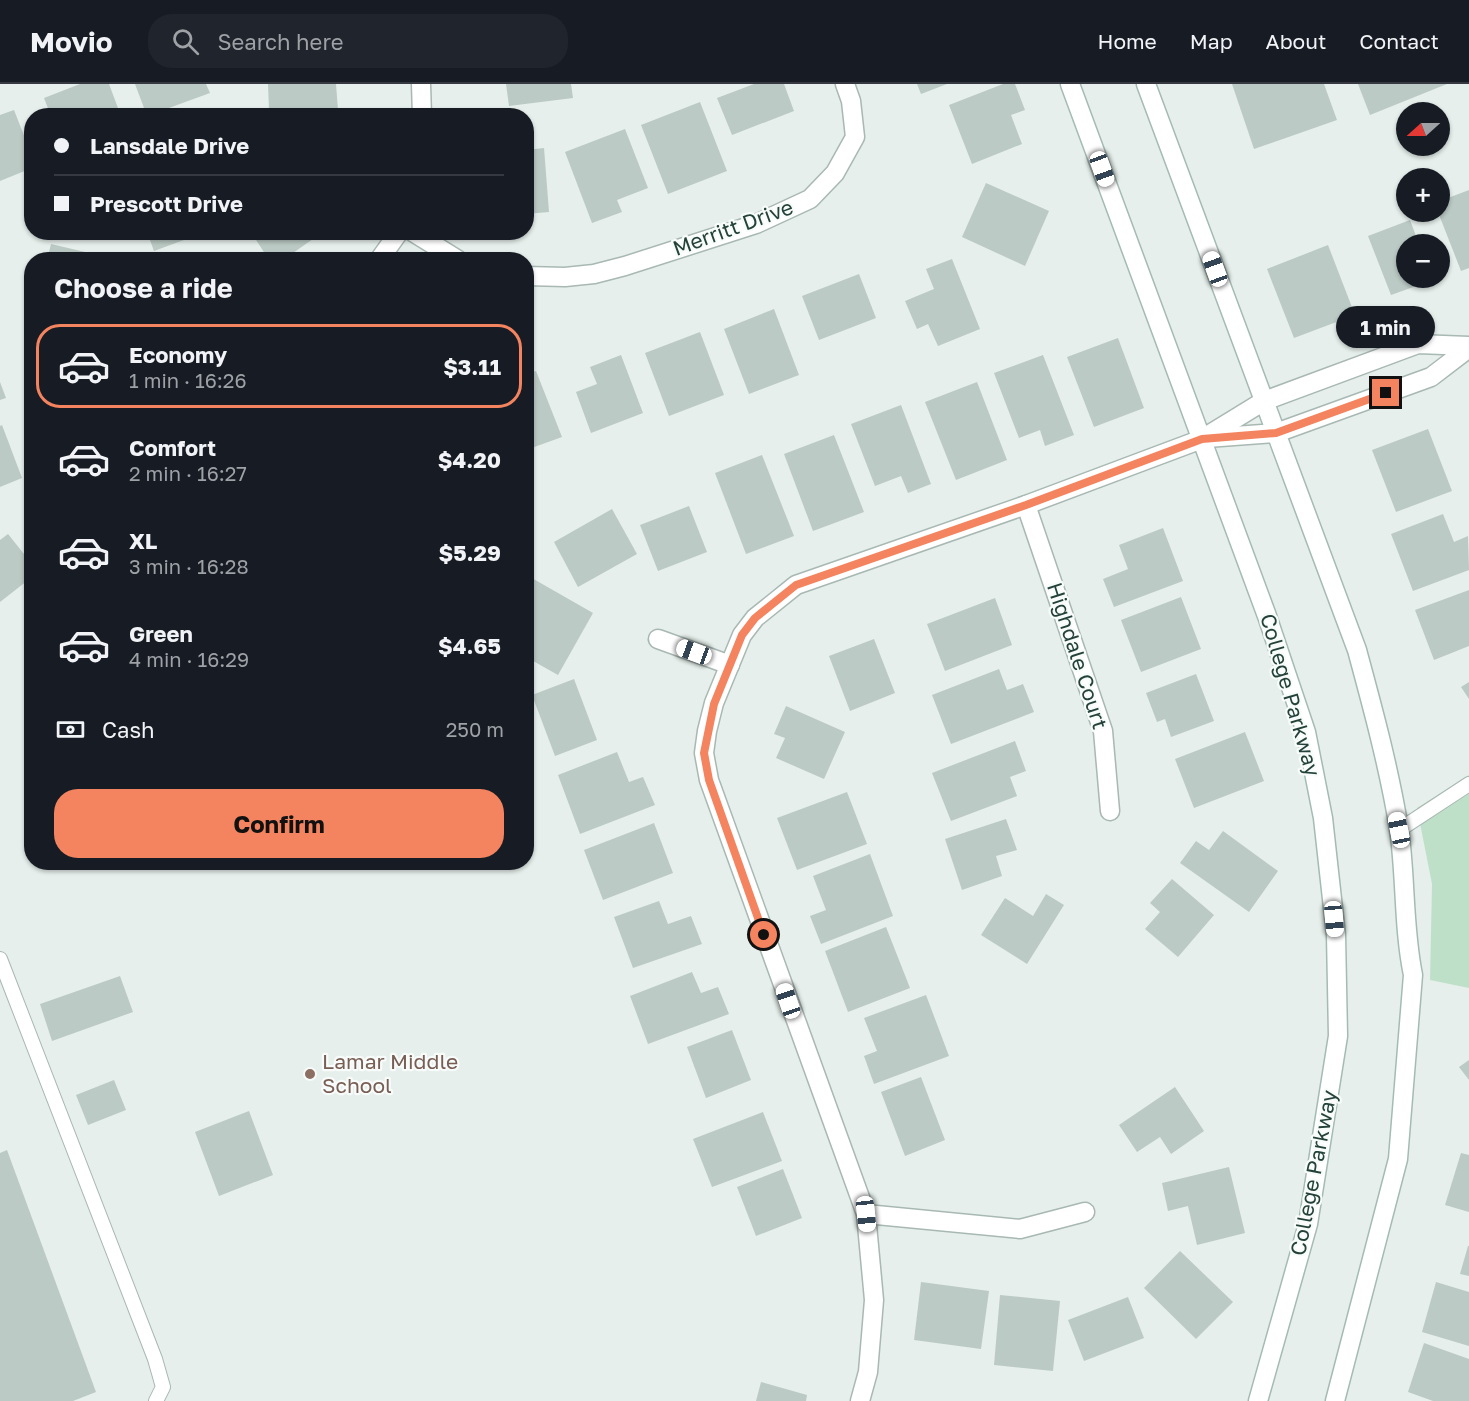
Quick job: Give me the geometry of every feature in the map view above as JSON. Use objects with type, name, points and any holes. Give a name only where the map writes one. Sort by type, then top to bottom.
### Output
[{"type":"street","points":[[421,84],[422,108]]},
{"type":"street","name":"Merritt Drive","points":[[534,276],[584,275],[625,266],[756,224],[810,199],[835,173],[855,136],[851,101],[845,84]]},
{"type":"street","name":"College Parkway","points":[[1070,84],[1268,616],[1305,732],[1323,818],[1335,935],[1338,1036],[1308,1224],[1258,1401]]},
{"type":"street","points":[[1146,84],[1357,650],[1376,720],[1399,830],[1407,946],[1413,975],[1398,1159],[1335,1401]]},
{"type":"street","points":[[426,240],[445,252]]},
{"type":"street","points":[[860,1401],[868,1372],[874,1300],[866,1214],[709,780],[704,753],[714,704],[742,635],[755,618],[796,585],[1026,505],[1202,439],[1264,401],[1418,344],[1469,347]]},
{"type":"street","points":[[1202,439],[1276,433],[1431,377],[1469,347]]},
{"type":"street","name":"Highdale Court","points":[[1026,505],[1103,731],[1110,811]]},
{"type":"street","points":[[658,639],[730,665]]},
{"type":"street","points":[[866,1214],[1020,1228],[1085,1212]]},
{"type":"lane","points":[[1399,830],[1469,784]]},
{"type":"lane","points":[[0,959],[155,1359],[163,1387],[156,1401]]},
{"type":"green space","points":[[1469,775],[1469,988],[1430,980],[1432,884],[1417,808]]},
{"type":"building","points":[[80,84],[109,84],[118,108],[48,108],[44,98]]},
{"type":"building","points":[[135,84],[206,84],[210,93],[169,108],[144,108]]},
{"type":"building","points":[[268,84],[336,84],[338,108],[269,108]]},
{"type":"building","points":[[506,84],[571,84],[573,98],[509,106]]},
{"type":"building","points":[[754,84],[784,84],[794,111],[732,135],[717,98]]},
{"type":"building","points":[[917,84],[947,84],[921,94]]},
{"type":"building","points":[[1003,84],[1015,84],[1025,110],[1011,115],[1022,144],[972,164],[949,105]]},
{"type":"building","points":[[1232,84],[1324,84],[1337,120],[1254,149]]},
{"type":"building","points":[[1358,84],[1447,84],[1402,102],[1396,102],[1396,105],[1370,115]]},
{"type":"building","points":[[700,102],[727,171],[668,194],[641,125]]},
{"type":"building","points":[[14,110],[24,136],[24,171],[0,181],[0,115]]},
{"type":"building","points":[[625,129],[648,188],[617,200],[622,212],[592,223],[565,152]]},
{"type":"building","points":[[544,148],[549,212],[534,213],[534,149]]},
{"type":"building","points":[[986,183],[1049,211],[1025,266],[962,237]]},
{"type":"building","points":[[1469,190],[1469,268],[1461,271],[1450,243],[1450,234],[1447,234],[1442,222],[1450,222],[1450,197]]},
{"type":"building","points":[[1405,222],[1411,222],[1415,234],[1396,234],[1396,288],[1411,288],[1391,295],[1368,236]]},
{"type":"building","points":[[150,240],[184,240],[154,251]]},
{"type":"building","points":[[256,240],[312,240],[294,252],[264,252]]},
{"type":"building","points":[[51,244],[85,252],[49,252]]},
{"type":"building","points":[[1328,245],[1355,315],[1294,338],[1267,269]]},
{"type":"building","points":[[952,259],[980,329],[938,346],[928,324],[917,329],[905,301],[934,289],[926,269]]},
{"type":"building","points":[[859,274],[876,318],[819,340],[802,296]]},
{"type":"building","points":[[774,309],[799,375],[749,394],[724,329]]},
{"type":"building","points":[[700,332],[724,395],[669,416],[645,353]]},
{"type":"building","points":[[1118,338],[1144,408],[1094,427],[1067,357]]},
{"type":"building","points":[[621,355],[643,413],[591,433],[576,392],[597,384],[590,367]]},
{"type":"building","points":[[1043,355],[1074,435],[1045,446],[1040,430],[1019,438],[994,373]]},
{"type":"building","points":[[536,371],[562,437],[534,447],[534,372]]},
{"type":"building","points":[[0,382],[6,398],[0,400]]},
{"type":"building","points":[[977,382],[1007,460],[956,480],[925,402]]},
{"type":"building","points":[[901,405],[931,484],[908,493],[901,476],[875,486],[851,424]]},
{"type":"building","points":[[2,425],[22,478],[0,487],[0,426]]},
{"type":"building","points":[[1428,429],[1452,491],[1396,512],[1372,450]]},
{"type":"building","points":[[834,435],[864,512],[813,531],[784,454]]},
{"type":"building","points":[[762,455],[794,536],[746,554],[715,473]]},
{"type":"building","points":[[689,506],[707,552],[658,571],[640,525]]},
{"type":"building","points":[[612,509],[637,554],[578,587],[554,542]]},
{"type":"building","points":[[1443,514],[1454,542],[1468,536],[1469,570],[1413,591],[1391,534]]},
{"type":"building","points":[[1163,528],[1183,581],[1114,607],[1103,579],[1128,569],[1119,545]]},
{"type":"building","points":[[8,534],[24,554],[24,583],[0,602],[0,540]]},
{"type":"building","points":[[534,579],[593,613],[558,675],[534,662]]},
{"type":"building","points":[[1469,590],[1469,646],[1434,660],[1415,610]]},
{"type":"building","points":[[1181,597],[1201,649],[1141,672],[1121,620]]},
{"type":"building","points":[[995,598],[1012,645],[945,671],[927,624]]},
{"type":"building","points":[[874,639],[895,693],[850,711],[829,656]]},
{"type":"building","points":[[999,669],[1007,690],[1023,684],[1034,712],[951,744],[932,695]]},
{"type":"building","points":[[1196,674],[1214,721],[1171,737],[1165,719],[1157,722],[1146,693]]},
{"type":"building","points":[[574,679],[597,740],[555,756],[534,700],[534,694]]},
{"type":"building","points":[[1469,682],[1469,699],[1461,687]]},
{"type":"building","points":[[786,706],[845,732],[824,779],[776,758],[785,738],[774,734]]},
{"type":"building","points":[[1245,732],[1264,781],[1194,808],[1175,759]]},
{"type":"building","points":[[1015,741],[1026,771],[1010,777],[1017,796],[951,821],[932,773]]},
{"type":"building","points":[[617,752],[629,782],[643,777],[655,805],[580,834],[558,775]]},
{"type":"building","points":[[847,792],[867,844],[797,870],[777,818]]},
{"type":"building","points":[[1006,819],[1017,850],[996,856],[1002,876],[962,890],[945,839]]},
{"type":"building","points":[[654,823],[673,873],[603,900],[584,850]]},
{"type":"building","points":[[1223,831],[1278,871],[1249,912],[1180,863],[1196,841],[1209,850]]},
{"type":"building","points":[[870,854],[893,916],[821,944],[810,916],[826,910],[813,876]]},
{"type":"building","points":[[1172,879],[1214,915],[1178,957],[1145,929],[1160,912],[1150,903]]},
{"type":"building","points":[[1046,894],[1064,905],[1027,964],[981,935],[1005,898],[1033,916]]},
{"type":"building","points":[[659,901],[668,924],[691,916],[702,944],[633,968],[614,917]]},
{"type":"building","points":[[886,927],[910,988],[848,1012],[825,951]]},
{"type":"building","points":[[692,972],[701,993],[718,987],[729,1014],[648,1044],[630,996]]},
{"type":"building","points":[[120,976],[133,1012],[52,1041],[40,1004]]},
{"type":"building","points":[[926,995],[949,1056],[874,1084],[864,1056],[877,1051],[864,1018]]},
{"type":"building","points":[[732,1030],[751,1080],[706,1098],[687,1047]]},
{"type":"building","points":[[1469,1060],[1469,1080],[1459,1067]]},
{"type":"building","points":[[921,1077],[945,1140],[905,1156],[881,1092]]},
{"type":"building","points":[[114,1080],[126,1110],[88,1125],[76,1095]]},
{"type":"building","points":[[1175,1087],[1204,1131],[1171,1154],[1160,1137],[1137,1152],[1119,1125]]},
{"type":"building","points":[[249,1111],[273,1175],[219,1196],[195,1132]]},
{"type":"building","points":[[763,1112],[782,1161],[712,1187],[693,1139]]},
{"type":"building","points":[[7,1150],[96,1392],[73,1401],[0,1401],[0,1153]]},
{"type":"building","points":[[1461,1153],[1469,1155],[1469,1212],[1445,1205]]},
{"type":"building","points":[[1229,1167],[1245,1233],[1197,1245],[1188,1206],[1168,1211],[1162,1183]]},
{"type":"building","points":[[783,1169],[802,1218],[756,1236],[737,1187]]},
{"type":"building","points":[[1469,1246],[1469,1276],[1460,1274]]},
{"type":"building","points":[[1180,1251],[1233,1302],[1196,1339],[1144,1288]]},
{"type":"building","points":[[921,1282],[989,1291],[981,1349],[914,1340]]},
{"type":"building","points":[[1436,1282],[1469,1292],[1469,1346],[1422,1332]]},
{"type":"building","points":[[1000,1295],[1060,1301],[1053,1371],[994,1365]]},
{"type":"building","points":[[1128,1297],[1144,1338],[1084,1361],[1068,1320]]},
{"type":"building","points":[[1424,1343],[1469,1359],[1469,1401],[1433,1401],[1408,1392]]},
{"type":"building","points":[[761,1382],[807,1395],[806,1401],[756,1401]]},
{"type":"place","name":"Lamar Middle School","points":[[310,1074]]},
{"type":"route","points":[[764,935],[709,780],[704,753],[714,704],[742,635],[755,618],[796,585],[1026,505],[1202,439],[1276,433],[1386,393]]}]
